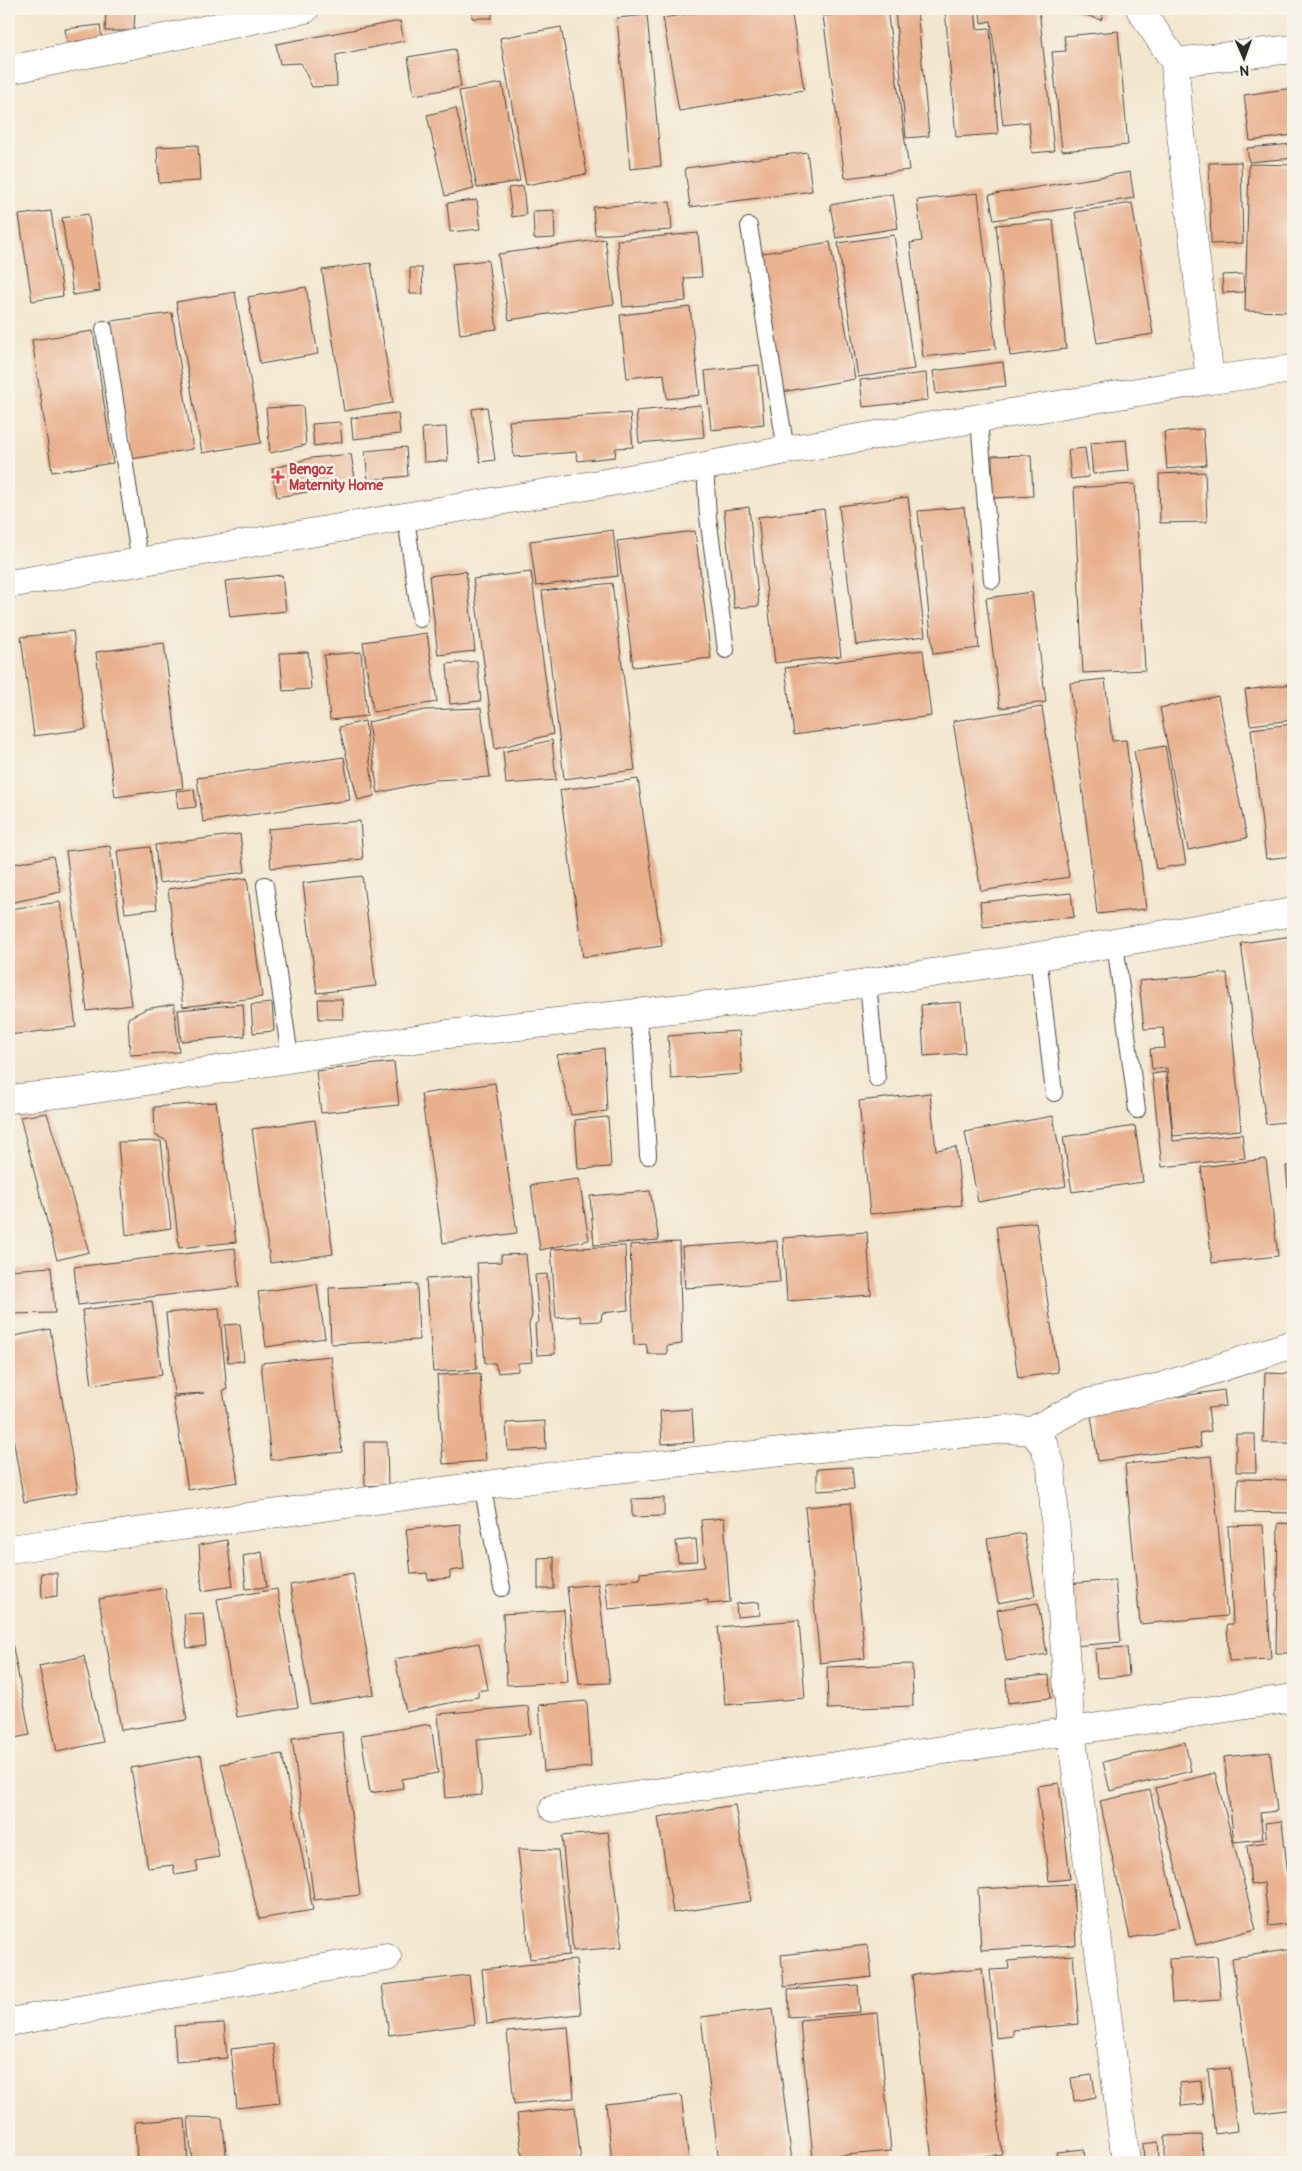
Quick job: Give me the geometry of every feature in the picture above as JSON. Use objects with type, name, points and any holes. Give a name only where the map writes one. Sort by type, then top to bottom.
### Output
[{"type":"street","points":[[9,70],[305,9]]},
{"type":"street","points":[[1140,9],[1175,62],[1178,109],[1210,380]]},
{"type":"street","points":[[1175,62],[1293,49]]},
{"type":"street","points":[[9,584],[406,518],[786,450],[1210,380],[1293,369]]},
{"type":"street","points":[[9,1099],[76,1092],[448,1034],[753,1000],[1038,956],[1293,912]]},
{"type":"street","points":[[9,1549],[578,1473],[1006,1428],[1032,1431],[1082,1404],[1161,1387],[1293,1344]]},
{"type":"street","points":[[1032,1431],[1044,1445],[1050,1466],[1071,1731],[1126,2162]]},
{"type":"street","points":[[554,1808],[1293,1698]]},
{"type":"street","points":[[9,2022],[387,1957]]},
{"type":"lane","points":[[749,226],[786,450]]},
{"type":"lane","points":[[104,329],[140,563]]},
{"type":"lane","points":[[979,419],[992,580]]},
{"type":"lane","points":[[705,466],[708,517],[726,650]]},
{"type":"lane","points":[[406,518],[420,619]]},
{"type":"lane","points":[[265,885],[290,1058]]},
{"type":"lane","points":[[1115,943],[1136,1110]]},
{"type":"lane","points":[[1038,956],[1054,1093]]},
{"type":"lane","points":[[868,983],[877,1080]]},
{"type":"lane","points":[[636,1013],[642,1045],[648,1156]]},
{"type":"lane","points":[[482,1485],[502,1588]]},
{"type":"building","points":[[106,9],[135,9],[134,31],[105,31]]},
{"type":"building","points":[[472,9],[492,9],[492,18],[472,18]]},
{"type":"building","points":[[720,9],[791,9],[804,90],[679,111],[663,18]]},
{"type":"building","points":[[887,9],[909,170],[845,178],[823,16]]},
{"type":"building","points":[[895,9],[917,9],[929,136],[906,138]]},
{"type":"building","points":[[945,9],[975,9],[977,29],[990,28],[998,134],[956,137]]},
{"type":"building","points":[[980,9],[1039,9],[1054,151],[1032,153],[1029,122],[1003,125],[991,21],[981,23]]},
{"type":"building","points":[[1066,9],[1105,9],[1101,20]]},
{"type":"building","points":[[647,15],[661,166],[630,169],[617,18]]},
{"type":"building","points":[[400,21],[404,41],[336,55],[337,86],[312,87],[301,63],[280,64],[276,44]]},
{"type":"building","points":[[100,25],[102,39],[67,42],[65,29]]},
{"type":"building","points":[[561,27],[587,174],[526,185],[500,38]]},
{"type":"building","points":[[1118,31],[1128,145],[1062,151],[1052,52],[1066,51],[1064,36]]},
{"type":"building","points":[[455,49],[461,87],[414,95],[408,57]]},
{"type":"building","points":[[502,83],[520,181],[477,188],[459,91]]},
{"type":"building","points":[[1293,88],[1293,135],[1250,141],[1244,95]]},
{"type":"building","points":[[456,108],[474,189],[445,196],[427,115]]},
{"type":"building","points":[[1293,144],[1293,158],[1249,162],[1247,148]]},
{"type":"building","points":[[198,145],[200,181],[159,183],[157,147]]},
{"type":"building","points":[[807,152],[812,191],[690,207],[685,168]]},
{"type":"building","points":[[1241,162],[1243,243],[1211,244],[1209,163]]},
{"type":"building","points":[[1249,164],[1293,165],[1293,312],[1245,311]]},
{"type":"building","points":[[1130,172],[1134,198],[994,220],[989,195]]},
{"type":"building","points":[[523,186],[526,215],[512,217],[508,188]]},
{"type":"building","points":[[978,193],[996,349],[923,357],[910,243],[922,241],[917,200]]},
{"type":"building","points":[[893,194],[898,228],[836,238],[830,205]]},
{"type":"building","points":[[477,200],[481,229],[450,232],[447,203]]},
{"type":"building","points":[[670,202],[672,230],[595,235],[593,207]]},
{"type":"building","points":[[1132,203],[1153,334],[1097,343],[1075,212]]},
{"type":"building","points":[[554,210],[555,238],[534,239],[533,211]]},
{"type":"building","points":[[51,211],[63,296],[32,301],[19,215]]},
{"type":"building","points":[[88,214],[100,291],[73,295],[62,218]]},
{"type":"building","points":[[1053,220],[1066,349],[1010,356],[996,225]]},
{"type":"building","points":[[698,233],[702,277],[684,278],[686,301],[623,307],[617,240]]},
{"type":"building","points":[[894,235],[914,369],[858,377],[838,243]]},
{"type":"building","points":[[605,239],[614,304],[509,320],[498,254]]},
{"type":"building","points":[[830,242],[855,379],[782,392],[757,254]]},
{"type":"building","points":[[488,260],[497,329],[460,334],[452,264]]},
{"type":"building","points":[[371,263],[393,403],[344,411],[322,270]]},
{"type":"building","points":[[410,268],[422,268],[423,294],[410,294]]},
{"type":"building","points":[[1243,274],[1244,292],[1223,293],[1222,275]]},
{"type":"building","points":[[306,287],[318,354],[260,364],[248,297]]},
{"type":"building","points":[[235,292],[261,443],[202,453],[176,302]]},
{"type":"building","points":[[690,307],[700,395],[667,399],[664,374],[627,378],[620,315]]},
{"type":"building","points":[[172,313],[193,449],[131,459],[111,321]]},
{"type":"building","points":[[93,331],[113,463],[52,472],[32,340]]},
{"type":"building","points":[[1003,362],[1006,386],[936,394],[933,371]]},
{"type":"building","points":[[759,365],[764,424],[711,430],[705,371]]},
{"type":"building","points":[[926,373],[928,400],[863,407],[860,380]]},
{"type":"building","points":[[701,405],[704,437],[639,443],[636,411]]},
{"type":"building","points":[[303,406],[306,445],[270,453],[266,408]]},
{"type":"building","points":[[487,407],[495,460],[480,462],[472,409]]},
{"type":"building","points":[[398,413],[400,434],[353,439],[351,418]]},
{"type":"building","points":[[630,413],[633,447],[616,448],[615,457],[578,461],[576,452],[514,457],[509,421]]},
{"type":"building","points":[[340,422],[342,442],[314,446],[312,424]]},
{"type":"building","points":[[446,427],[448,461],[424,462],[422,428]]},
{"type":"building","points":[[1203,429],[1206,465],[1167,469],[1164,432]]},
{"type":"building","points":[[1126,440],[1129,471],[1093,474],[1090,443]]},
{"type":"building","points":[[406,447],[408,476],[368,480],[365,451]]},
{"type":"building","points":[[1085,448],[1089,477],[1071,479],[1068,450]]},
{"type":"building","points":[[351,454],[356,484],[277,497],[272,469],[311,458]]},
{"type":"building","points":[[1031,455],[1033,496],[993,498],[992,456]]},
{"type":"building","points":[[1205,472],[1207,522],[1160,523],[1159,474]]},
{"type":"building","points":[[1135,484],[1145,670],[1083,673],[1074,488]]},
{"type":"building","points":[[908,497],[925,636],[856,645],[839,506]]},
{"type":"building","points":[[749,507],[759,606],[734,608],[724,510]]},
{"type":"building","points":[[964,507],[979,648],[933,654],[918,511]]},
{"type":"building","points":[[824,509],[841,656],[775,663],[758,517]]},
{"type":"building","points":[[613,530],[618,576],[536,586],[530,541]]},
{"type":"building","points":[[695,531],[711,658],[633,667],[617,541]]},
{"type":"building","points":[[466,571],[475,651],[438,655],[429,576]]},
{"type":"building","points":[[531,572],[553,734],[495,749],[473,579]]},
{"type":"building","points":[[282,575],[286,611],[230,617],[225,581]]},
{"type":"building","points":[[612,583],[635,770],[564,779],[542,591]]},
{"type":"building","points":[[1032,592],[1046,702],[1000,708],[986,598]]},
{"type":"building","points":[[73,631],[86,729],[34,736],[21,637]]},
{"type":"building","points":[[427,633],[437,702],[373,712],[363,642]]},
{"type":"building","points":[[164,643],[183,788],[115,797],[96,652]]},
{"type":"building","points":[[923,650],[931,716],[794,735],[785,668]]},
{"type":"building","points":[[308,652],[311,689],[283,691],[280,653]]},
{"type":"building","points":[[361,652],[367,716],[330,720],[324,655]]},
{"type":"building","points":[[477,661],[481,701],[450,704],[447,664]]},
{"type":"building","points":[[1105,679],[1112,741],[1126,740],[1146,909],[1097,914],[1070,683]]},
{"type":"building","points":[[1293,684],[1293,720],[1250,725],[1245,690]]},
{"type":"building","points":[[1218,696],[1247,838],[1188,850],[1160,708]]},
{"type":"building","points":[[1042,707],[1069,877],[981,891],[953,721]]},
{"type":"building","points":[[481,708],[490,777],[434,780],[378,793],[368,722],[425,710]]},
{"type":"building","points":[[365,721],[374,796],[358,800],[339,727]]},
{"type":"building","points":[[1293,724],[1293,856],[1266,859],[1251,729]]},
{"type":"building","points":[[552,740],[556,780],[506,784],[503,752]]},
{"type":"building","points":[[1165,746],[1186,864],[1156,869],[1134,751]]},
{"type":"building","points":[[344,757],[350,800],[203,822],[197,778]]},
{"type":"building","points":[[638,779],[662,946],[583,957],[560,790]]},
{"type":"building","points":[[194,789],[196,807],[178,809],[176,791]]},
{"type":"building","points":[[360,821],[363,859],[271,868],[268,829]]},
{"type":"building","points":[[240,834],[245,872],[159,883],[155,845]]},
{"type":"building","points":[[110,846],[131,1005],[87,1011],[66,851]]},
{"type":"building","points":[[150,847],[157,909],[125,913],[117,851]]},
{"type":"building","points":[[53,856],[61,892],[9,903],[9,865]]},
{"type":"building","points":[[362,876],[376,986],[317,993],[303,883]]},
{"type":"building","points":[[247,878],[262,997],[183,1007],[168,889]]},
{"type":"building","points":[[1071,893],[1074,917],[983,927],[980,902]]},
{"type":"building","points":[[60,902],[76,1027],[9,1035],[9,909]]},
{"type":"building","points":[[1293,936],[1293,1121],[1266,1124],[1241,943]]},
{"type":"building","points":[[1227,973],[1241,1130],[1173,1136],[1167,1068],[1152,1069],[1150,1049],[1165,1048],[1163,1028],[1144,1029],[1139,981]]},
{"type":"building","points":[[318,999],[342,999],[343,1019],[319,1019]]},
{"type":"building","points":[[961,1002],[965,1053],[924,1056],[921,1005]]},
{"type":"building","points":[[272,1003],[274,1031],[253,1033],[251,1005]]},
{"type":"building","points":[[174,1004],[179,1052],[130,1055],[128,1018],[146,1009]]},
{"type":"building","points":[[243,1004],[245,1036],[181,1041],[178,1010]]},
{"type":"building","points":[[739,1031],[742,1074],[671,1079],[668,1036]]},
{"type":"building","points":[[604,1048],[607,1111],[571,1115],[557,1055]]},
{"type":"building","points":[[394,1062],[399,1105],[321,1113],[316,1071]]},
{"type":"building","points":[[1166,1072],[1173,1141],[1242,1134],[1245,1158],[1162,1167],[1152,1074]]},
{"type":"building","points":[[495,1083],[517,1233],[443,1243],[421,1094]]},
{"type":"building","points":[[930,1093],[936,1150],[956,1147],[962,1205],[870,1214],[859,1101]]},
{"type":"building","points":[[216,1102],[236,1242],[179,1248],[167,1141],[155,1135],[154,1107]]},
{"type":"building","points":[[47,1113],[89,1252],[57,1260],[20,1117]]},
{"type":"building","points":[[1053,1116],[1066,1186],[978,1202],[965,1132]]},
{"type":"building","points":[[608,1117],[611,1167],[578,1169],[575,1120]]},
{"type":"building","points":[[315,1120],[333,1254],[270,1263],[252,1129]]},
{"type":"building","points":[[1135,1126],[1143,1182],[1072,1192],[1063,1137]]},
{"type":"building","points":[[161,1141],[171,1228],[126,1235],[118,1142]]},
{"type":"building","points":[[1266,1159],[1278,1256],[1212,1263],[1201,1167]]},
{"type":"building","points":[[1293,1165],[1293,1233],[1292,1234],[1286,1166]]},
{"type":"building","points":[[579,1179],[589,1240],[540,1250],[531,1185]]},
{"type":"building","points":[[650,1191],[659,1240],[594,1245],[590,1196]]},
{"type":"building","points":[[1036,1222],[1058,1372],[1018,1378],[996,1227]]},
{"type":"building","points":[[867,1232],[871,1295],[787,1301],[783,1238]]},
{"type":"building","points":[[777,1241],[780,1282],[685,1288],[682,1247]]},
{"type":"building","points":[[679,1242],[682,1344],[667,1346],[667,1354],[648,1354],[646,1344],[634,1345],[630,1245]]},
{"type":"building","points":[[625,1246],[628,1310],[602,1313],[601,1321],[581,1322],[580,1316],[556,1318],[551,1249]]},
{"type":"building","points":[[235,1248],[239,1287],[78,1305],[74,1267]]},
{"type":"building","points":[[526,1254],[532,1316],[529,1324],[532,1362],[518,1363],[518,1371],[498,1373],[495,1363],[485,1363],[477,1263],[501,1262],[501,1255]]},
{"type":"building","points":[[51,1267],[55,1313],[9,1314],[9,1270]]},
{"type":"building","points":[[547,1274],[555,1354],[537,1355],[535,1324],[539,1322],[535,1275]]},
{"type":"building","points":[[471,1276],[477,1369],[433,1372],[426,1279]]},
{"type":"building","points":[[317,1284],[325,1338],[266,1347],[258,1292]]},
{"type":"building","points":[[417,1284],[419,1340],[331,1344],[329,1288]]},
{"type":"building","points":[[152,1301],[162,1375],[92,1385],[82,1310]]},
{"type":"building","points":[[219,1308],[227,1390],[223,1390],[238,1482],[188,1490],[173,1397],[204,1393],[174,1395],[166,1313]]},
{"type":"building","points":[[240,1324],[244,1361],[228,1362],[225,1325]]},
{"type":"building","points":[[50,1329],[78,1492],[24,1502],[9,1414],[9,1337]]},
{"type":"building","points":[[331,1356],[342,1452],[271,1460],[261,1363]]},
{"type":"building","points":[[480,1373],[486,1461],[443,1464],[437,1375]]},
{"type":"building","points":[[1265,1373],[1293,1374],[1293,1443],[1263,1443]]},
{"type":"building","points":[[1224,1390],[1226,1406],[1208,1408],[1211,1431],[1199,1433],[1201,1447],[1098,1461],[1090,1409]]},
{"type":"building","points":[[692,1409],[694,1442],[662,1444],[660,1411]]},
{"type":"building","points":[[545,1421],[546,1449],[508,1451],[506,1423]]},
{"type":"building","points":[[1236,1434],[1255,1434],[1256,1472],[1236,1472]]},
{"type":"building","points":[[364,1442],[387,1442],[388,1485],[365,1486]]},
{"type":"building","points":[[1211,1456],[1227,1616],[1140,1624],[1125,1464]]},
{"type":"building","points":[[852,1467],[854,1489],[817,1491],[817,1469]]},
{"type":"building","points":[[1238,1479],[1293,1480],[1293,1513],[1237,1512]]},
{"type":"building","points":[[664,1498],[664,1516],[632,1517],[632,1499]]},
{"type":"building","points":[[850,1503],[865,1658],[820,1663],[805,1507]]},
{"type":"building","points":[[724,1518],[730,1602],[708,1604],[708,1600],[608,1609],[605,1582],[640,1579],[640,1573],[705,1567],[701,1520]]},
{"type":"building","points":[[1278,1523],[1293,1524],[1293,1653],[1276,1653]]},
{"type":"building","points":[[460,1524],[464,1569],[450,1571],[450,1578],[428,1580],[427,1573],[411,1574],[406,1529]]},
{"type":"building","points":[[1263,1525],[1271,1659],[1229,1661],[1227,1624],[1233,1624],[1228,1526]]},
{"type":"building","points":[[1024,1533],[1035,1596],[998,1603],[987,1539]]},
{"type":"building","points":[[696,1539],[698,1561],[678,1562],[676,1541]]},
{"type":"building","points":[[227,1540],[233,1586],[202,1591],[199,1545]]},
{"type":"building","points":[[262,1552],[267,1587],[246,1589],[243,1556]]},
{"type":"building","points":[[554,1557],[554,1589],[538,1589],[538,1558]]},
{"type":"building","points":[[41,1573],[57,1573],[57,1596],[42,1598]]},
{"type":"building","points":[[353,1573],[374,1694],[311,1705],[290,1585]]},
{"type":"building","points":[[1115,1580],[1121,1642],[1073,1646],[1067,1584]]},
{"type":"building","points":[[598,1584],[610,1683],[579,1684],[567,1587]]},
{"type":"building","points":[[165,1588],[187,1720],[121,1730],[99,1599]]},
{"type":"building","points":[[277,1589],[298,1707],[237,1717],[217,1599]]},
{"type":"building","points":[[759,1602],[760,1615],[737,1617],[736,1604]]},
{"type":"building","points":[[1038,1603],[1047,1654],[1006,1661],[997,1610]]},
{"type":"building","points":[[564,1610],[568,1682],[507,1685],[503,1614]]},
{"type":"building","points":[[203,1613],[206,1646],[187,1648],[184,1614]]},
{"type":"building","points":[[799,1620],[805,1698],[725,1705],[718,1627]]},
{"type":"building","points":[[9,1627],[30,1735],[9,1739]]},
{"type":"building","points":[[479,1643],[488,1689],[478,1691],[478,1697],[406,1712],[395,1659]]},
{"type":"building","points":[[1127,1647],[1129,1676],[1097,1678],[1095,1649]]},
{"type":"building","points":[[84,1656],[103,1742],[57,1752],[39,1666]]},
{"type":"building","points":[[912,1664],[913,1706],[828,1709],[827,1667]]},
{"type":"building","points":[[1049,1675],[1051,1698],[1008,1703],[1006,1679]]},
{"type":"building","points":[[587,1701],[591,1767],[544,1771],[539,1705]]},
{"type":"building","points":[[528,1706],[531,1734],[477,1739],[482,1795],[445,1798],[438,1714]]},
{"type":"building","points":[[431,1724],[438,1773],[402,1779],[403,1788],[370,1793],[361,1735]]},
{"type":"building","points":[[342,1732],[360,1895],[314,1900],[292,1738]]},
{"type":"building","points":[[1185,1742],[1191,1771],[1110,1791],[1103,1762]]},
{"type":"building","points":[[1270,1752],[1277,1811],[1260,1813],[1263,1839],[1234,1842],[1224,1757]]},
{"type":"building","points":[[282,1754],[313,1910],[259,1919],[221,1764]]},
{"type":"building","points":[[201,1755],[219,1857],[196,1861],[198,1871],[175,1875],[173,1865],[148,1868],[131,1768]]},
{"type":"building","points":[[1215,1773],[1256,1929],[1196,1945],[1155,1788]]},
{"type":"building","points":[[1059,1783],[1070,1879],[1049,1881],[1037,1786]]},
{"type":"building","points":[[1150,1790],[1180,1927],[1130,1938],[1100,1801]]},
{"type":"building","points":[[735,1805],[751,1901],[673,1913],[658,1817]]},
{"type":"building","points":[[1282,1821],[1293,1923],[1269,1926],[1264,1883],[1251,1885],[1247,1845],[1267,1842],[1265,1823]]},
{"type":"building","points":[[608,1832],[622,1947],[573,1951],[562,1836]]},
{"type":"building","points":[[518,1849],[558,1850],[569,1955],[530,1959]]},
{"type":"building","points":[[1073,1884],[1076,1945],[981,1950],[978,1889]]},
{"type":"building","points":[[868,1945],[872,1977],[784,1987],[781,1955]]},
{"type":"building","points":[[1293,1949],[1293,2109],[1255,2114],[1232,1958]]},
{"type":"building","points":[[1073,1955],[1079,2024],[1013,2030],[1013,2036],[996,2038],[990,1970],[1009,1969],[1008,1961]]},
{"type":"building","points":[[1217,1956],[1221,2000],[1172,2003],[1169,1959]]},
{"type":"building","points":[[576,1960],[581,2014],[487,2024],[482,1969]]},
{"type":"building","points":[[982,1968],[1002,2154],[932,2162],[912,1975]]},
{"type":"building","points":[[469,1975],[475,2024],[389,2035],[382,1985]]},
{"type":"building","points":[[858,1985],[860,2012],[789,2017],[788,1990]]},
{"type":"building","points":[[773,2008],[792,2162],[719,2162],[701,2017]]},
{"type":"building","points":[[878,2013],[891,2151],[813,2158],[800,2020]]},
{"type":"building","points":[[224,2023],[227,2058],[176,2062],[174,2026]]},
{"type":"building","points":[[568,2027],[574,2098],[514,2104],[507,2032]]},
{"type":"building","points":[[273,2044],[280,2103],[237,2108],[231,2049]]},
{"type":"building","points":[[1230,2068],[1237,2131],[1215,2134],[1208,2070]]},
{"type":"building","points":[[1092,2075],[1096,2097],[1074,2101],[1071,2078]]},
{"type":"building","points":[[1201,2081],[1203,2104],[1181,2106],[1179,2083]]},
{"type":"building","points":[[681,2095],[689,2162],[612,2162],[606,2104]]},
{"type":"building","points":[[575,2107],[581,2162],[523,2162],[517,2114]]},
{"type":"building","points":[[188,2117],[222,2118],[227,2162],[192,2162]]},
{"type":"building","points":[[185,2119],[188,2162],[137,2162],[135,2122]]},
{"type":"building","points":[[1202,2135],[1203,2162],[1165,2162],[1165,2136]]},
{"type":"building","points":[[1158,2142],[1159,2159],[1144,2161],[1143,2144]]},
{"type":"building","points":[[1084,2149],[1085,2162],[1057,2162],[1056,2152]]},
{"type":"place","name":"Bengoz Maternity Home","points":[[278,477]]}]
